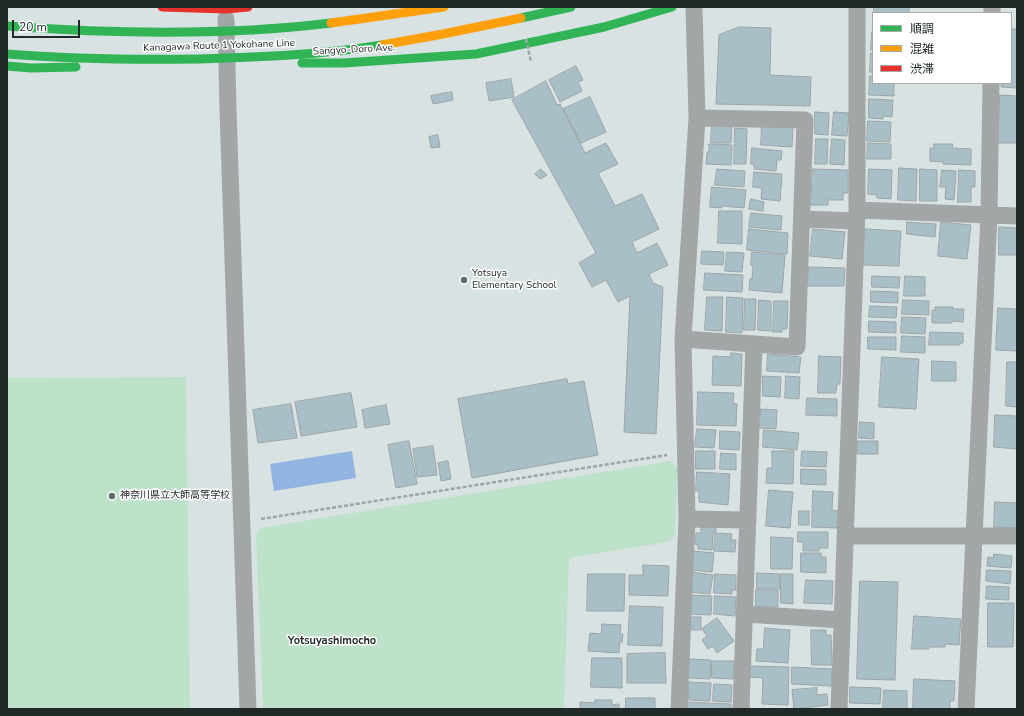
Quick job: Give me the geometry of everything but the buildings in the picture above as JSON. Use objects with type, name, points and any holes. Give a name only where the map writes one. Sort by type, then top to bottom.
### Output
[{"type":"main road","points":[[162,7],[248,7]]},
{"type":"main road","name":"Kanagawa Route 1 Yokohane Line","points":[[7,26],[49,30],[244,31],[309,26],[444,7]]},
{"type":"main road","name":"Kanagawa Route 1 Yokohane Line","points":[[7,54],[47,58],[146,59],[244,58],[313,54],[469,30],[571,7]]},
{"type":"main road","name":"Sangyo-Doro Ave.","points":[[7,66],[31,68],[344,63],[476,54],[604,27],[672,7]]},
{"type":"street","points":[[679,709],[687,519],[683,339],[697,118],[694,7]]},
{"type":"street","points":[[839,709],[857,215],[857,7]]},
{"type":"street","points":[[226,8],[248,709]]},
{"type":"street","points":[[966,709],[989,215],[991,84]]},
{"type":"street","points":[[683,339],[797,347],[805,120],[697,118]]},
{"type":"street","points":[[802,219],[857,215],[1017,216]]},
{"type":"street","points":[[741,709],[754,344]]},
{"type":"street","points":[[687,519],[748,520]]},
{"type":"street","points":[[845,536],[1017,536]]},
{"type":"street","points":[[744,614],[842,620]]},
{"type":"path","points":[[242,522],[686,452]]},
{"type":"green space","points":[[186,377],[190,709],[7,709],[7,378]]},
{"type":"green space","points":[[671,461],[678,469],[675,535],[668,542],[569,558],[564,709],[263,709],[256,534],[261,528]]},
{"type":"water","points":[[352,451],[356,478],[274,491],[270,464]]},
{"type":"traffic: fast","points":[[521,18],[571,7]]},
{"type":"traffic: fast","points":[[302,63],[344,63],[476,54],[604,27],[672,7]]},
{"type":"traffic: fast","points":[[7,26],[88,31],[210,32],[331,23]]},
{"type":"traffic: fast","points":[[7,54],[102,59],[198,59],[313,53],[382,45]]},
{"type":"traffic: fast","points":[[7,66],[31,68],[76,67]]},
{"type":"traffic: jam","points":[[162,7],[226,9],[248,7]]},
{"type":"traffic: slow","points":[[331,23],[444,7]]},
{"type":"traffic: slow","points":[[382,45],[521,18]]},
{"type":"place","name":"Yotsuya Elementary School","points":[[464,280]]},
{"type":"place","name":"神奈川県立大師高等学校","points":[[112,496]]},
{"type":"district","name":"Yotsuyashimocho","points":[[332,641]]}]
